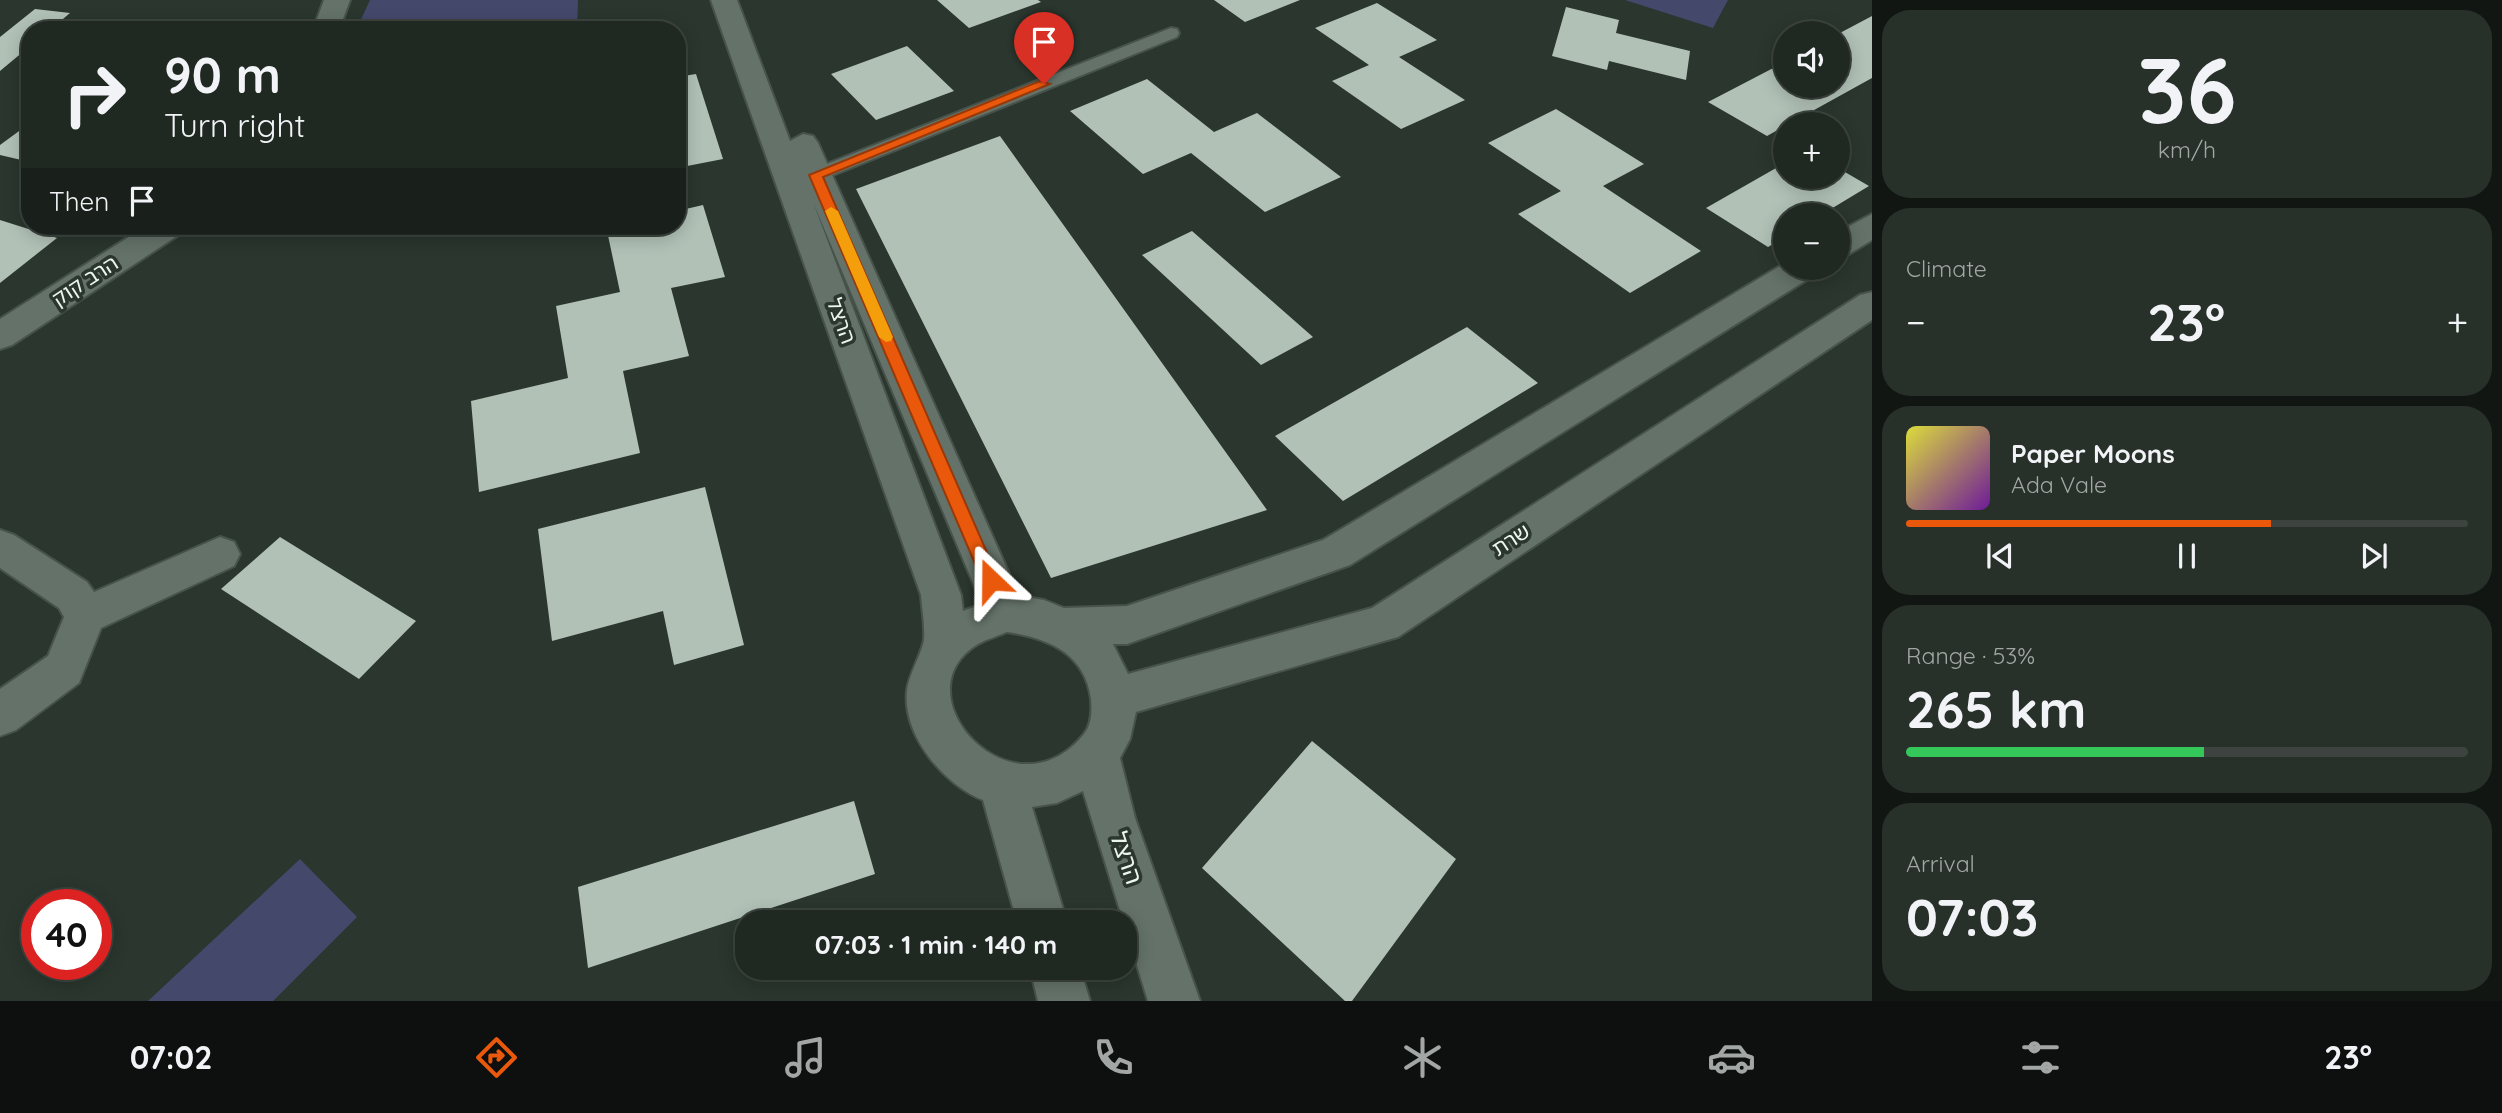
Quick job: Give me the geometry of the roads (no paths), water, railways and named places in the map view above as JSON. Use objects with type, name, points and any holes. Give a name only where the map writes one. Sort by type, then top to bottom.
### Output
[{"type":"street","points":[[329,21],[337,0]]},
{"type":"street","name":"הרצל","points":[[724,0],[941,596],[946,645]]},
{"type":"street","name":"הרצל","points":[[748,0],[816,175],[1006,613]]},
{"type":"street","points":[[1850,239],[1872,225]]},
{"type":"street","name":"הרב קוק","points":[[0,336],[155,235]]},
{"type":"street","points":[[1066,626],[1126,625],[1336,553],[1782,280]]},
{"type":"street","name":"שרת","points":[[1114,698],[1383,624],[1872,304]]},
{"type":"street","points":[[0,547],[73,594],[85,616]]},
{"type":"street","points":[[0,715],[64,669],[85,616],[220,554]]},
{"type":"street","points":[[1006,613],[1047,617],[1066,626],[1090,644],[1107,669],[1114,698],[1111,728],[1097,754],[1079,771],[1055,782],[1029,786],[1002,784],[976,774],[955,757],[938,737],[929,713],[928,688],[934,665],[946,645],[962,629],[983,619],[1006,613]]},
{"type":"street","name":"הרצל","points":[[1097,754],[1112,818],[1174,1001]]},
{"type":"street","points":[[1002,784],[1039,910]]},
{"type":"street","points":[[1059,980],[1065,1001]]},
{"type":"lane","points":[[816,175],[1171,33]]}]
